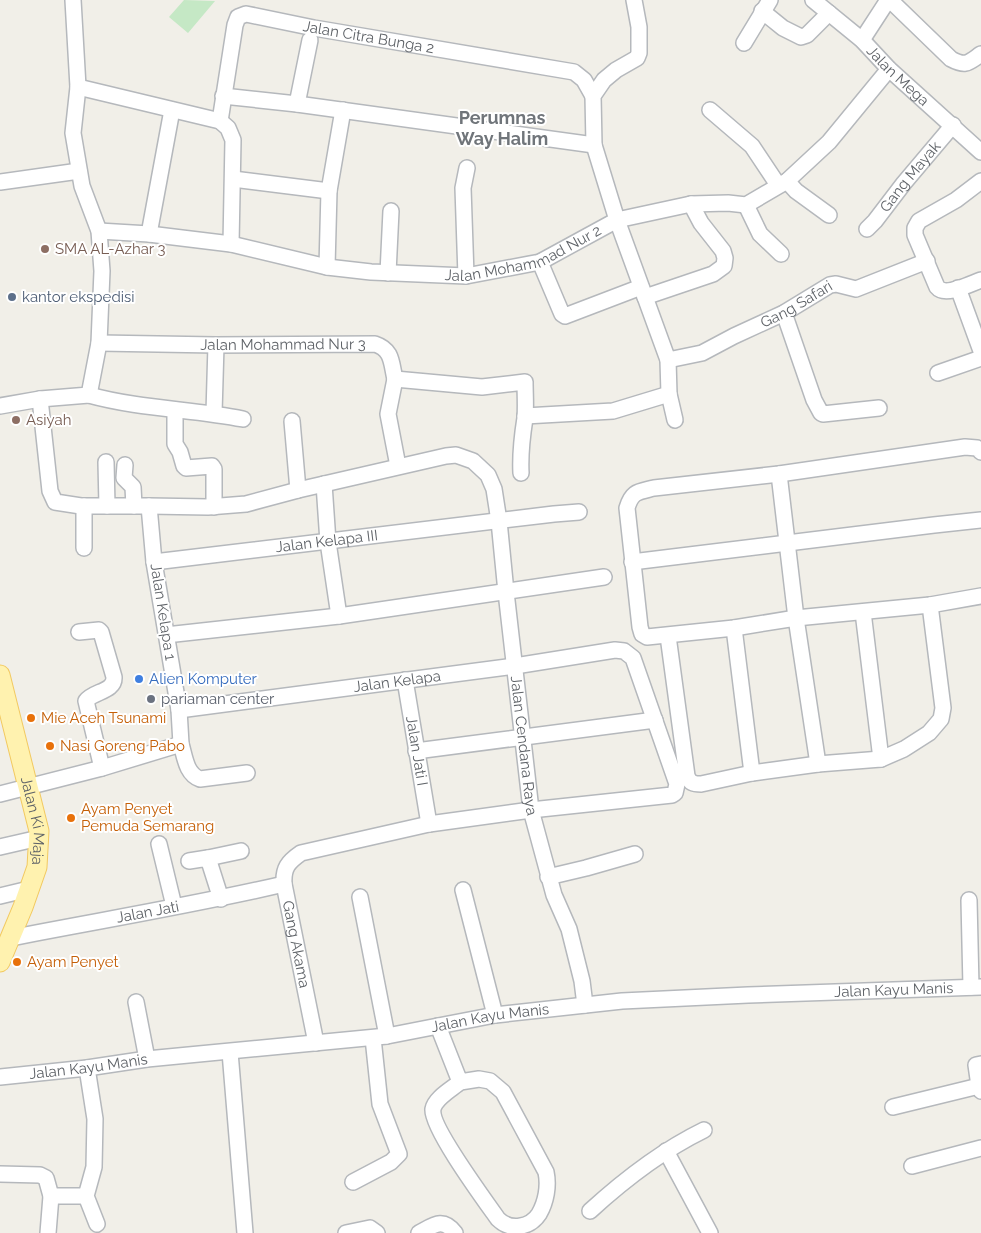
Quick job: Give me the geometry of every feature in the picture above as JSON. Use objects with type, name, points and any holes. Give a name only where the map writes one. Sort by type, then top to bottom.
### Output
[{"type":"main road","name":"Jalan Ki Maja","points":[[0,675],[5,711],[29,787],[40,831],[37,867],[0,962]]},
{"type":"street","points":[[73,0],[78,87],[73,132],[82,186],[99,231],[102,271],[99,343],[89,395]]},
{"type":"street","points":[[634,0],[639,28],[639,54],[637,58],[604,80],[593,96],[594,145],[617,220],[668,360],[669,394],[675,420]]},
{"type":"street","name":"Jalan Mega","points":[[813,0],[862,40],[889,69],[981,152]]},
{"type":"street","points":[[862,40],[889,0],[951,59],[958,63],[968,63],[981,54]]},
{"type":"street","points":[[744,43],[766,6],[783,28],[801,37],[807,35],[829,13]]},
{"type":"street","name":"Jalan Citra Bunga 2","points":[[220,121],[235,25],[238,17],[246,14],[314,28],[574,72],[584,80],[593,96]]},
{"type":"street","points":[[297,104],[310,40]]},
{"type":"street","points":[[782,254],[760,234],[746,205],[783,183],[829,142],[889,69]]},
{"type":"street","points":[[78,87],[220,121],[228,128],[233,140],[231,244]]},
{"type":"street","points":[[223,96],[343,110],[594,145]]},
{"type":"street","points":[[149,234],[172,110]]},
{"type":"street","points":[[327,267],[329,191],[343,110]]},
{"type":"street","points":[[710,110],[752,146],[783,183],[829,215]]},
{"type":"street","name":"Gang Mayak","points":[[867,229],[953,126]]},
{"type":"street","points":[[466,276],[463,188],[467,168]]},
{"type":"street","points":[[0,182],[79,171]]},
{"type":"street","points":[[233,178],[329,191]]},
{"type":"street","points":[[981,181],[956,200],[927,216],[917,224],[915,235],[940,291],[944,292],[981,280]]},
{"type":"street","name":"Jalan Mohammad Nur 2","points":[[99,231],[149,234],[231,244],[327,267],[388,273],[466,276],[540,262],[617,220],[691,204],[728,203],[746,205]]},
{"type":"street","points":[[540,262],[562,314],[565,316],[643,292],[713,274],[724,266],[725,258],[723,251],[700,223],[691,204]]},
{"type":"street","points":[[388,273],[391,211]]},
{"type":"street","name":"Gang Safari","points":[[668,360],[702,353],[734,336],[784,314],[830,285],[836,284],[856,289],[926,261]]},
{"type":"street","points":[[958,288],[981,351]]},
{"type":"street","points":[[784,314],[820,413],[879,408]]},
{"type":"street","name":"Jalan Mohammad Nur 3","points":[[99,343],[216,345],[375,344],[385,347],[389,352],[396,379]]},
{"type":"street","points":[[214,413],[216,345]]},
{"type":"street","points":[[938,373],[981,358]]},
{"type":"street","points":[[40,399],[52,498],[55,502],[84,506],[214,507],[246,504],[398,466],[388,414],[396,379],[482,387],[525,382],[525,416],[521,438],[521,473]]},
{"type":"street","points":[[525,416],[613,411],[669,394]]},
{"type":"street","points":[[0,406],[40,399],[89,395],[113,401],[175,410],[214,413],[243,420]]},
{"type":"street","points":[[175,410],[174,437],[184,466],[186,468],[212,466],[214,469],[214,507]]},
{"type":"street","points":[[292,421],[298,490]]},
{"type":"street","points":[[981,452],[977,448],[965,447],[779,474],[654,488],[636,492],[630,497],[627,508],[641,632],[647,638],[734,628],[796,618],[930,605],[981,596]]},
{"type":"street","name":"Jalan Cendana Raya","points":[[398,466],[456,455],[473,461],[488,475],[494,489],[531,810],[548,877],[568,929],[582,981],[585,1005]]},
{"type":"street","points":[[106,462],[107,506]]},
{"type":"street","name":"Jalan Kelapa 1","points":[[126,465],[124,478],[133,487],[142,506],[154,562],[179,710],[181,744],[189,771],[193,777],[200,779],[247,773]]},
{"type":"street","points":[[779,474],[796,618],[818,764]]},
{"type":"street","points":[[324,484],[328,542],[339,616]]},
{"type":"street","points":[[84,506],[84,548]]},
{"type":"street","name":"Jalan Kelapa III","points":[[154,562],[579,512]]},
{"type":"street","points":[[632,562],[981,520]]},
{"type":"street","points":[[166,634],[339,616],[604,577]]},
{"type":"street","points":[[668,636],[687,776],[689,781],[694,784],[701,784],[752,773],[818,764],[881,759],[904,749],[929,733],[941,720],[943,708],[930,605]]},
{"type":"street","points":[[863,612],[881,759]]},
{"type":"street","points":[[734,628],[752,773]]},
{"type":"street","points":[[79,632],[99,630],[101,632],[114,677],[114,682],[111,686],[86,701],[102,768]]},
{"type":"street","name":"Jalan Kelapa","points":[[179,710],[515,666],[615,650],[624,651],[633,658],[655,720]]},
{"type":"street","name":"Jalan Jati I","points":[[405,680],[429,824]]},
{"type":"street","points":[[416,751],[655,720],[677,784],[676,793],[672,795],[531,810],[429,824]]},
{"type":"street","points":[[0,794],[102,768],[181,744]]},
{"type":"street","name":"Gang Akama","points":[[316,1043],[284,884],[285,868],[290,861],[301,853],[429,824]]},
{"type":"street","points":[[0,847],[39,838]]},
{"type":"street","points":[[158,844],[174,906]]},
{"type":"street","points":[[189,862],[241,851]]},
{"type":"street","points":[[548,877],[635,854]]},
{"type":"street","points":[[208,858],[220,899]]},
{"type":"street","name":"Jalan Jati","points":[[6,943],[284,884]]},
{"type":"street","points":[[0,896],[29,889]]},
{"type":"street","points":[[462,890],[495,1015]]},
{"type":"street","points":[[353,1182],[391,1162],[399,1154],[380,1104],[380,1037],[360,897]]},
{"type":"street","points":[[969,900],[976,987]]},
{"type":"street","name":"Jalan Kayu Manis","points":[[0,1077],[87,1068],[147,1059],[380,1037],[495,1015],[622,1001],[748,994],[976,987]]},
{"type":"street","points":[[136,1002],[147,1059]]},
{"type":"street","points":[[438,1026],[460,1082]]},
{"type":"street","points":[[230,1052],[245,1233]]},
{"type":"street","points":[[893,1107],[980,1089],[976,1065],[981,1064]]},
{"type":"street","points":[[87,1068],[95,1119],[94,1167],[86,1196],[97,1224]]},
{"type":"street","points":[[480,1079],[490,1081],[502,1092],[546,1172],[548,1183],[544,1200],[538,1216],[527,1224],[516,1228],[504,1225],[498,1219],[445,1139],[435,1120],[433,1110],[437,1102],[460,1082],[480,1079]]},
{"type":"street","points":[[590,1211],[627,1178],[666,1151],[704,1130]]},
{"type":"street","points":[[912,1166],[981,1148]]},
{"type":"street","points":[[666,1151],[710,1233]]},
{"type":"street","points":[[0,1174],[43,1176],[48,1183],[51,1196],[48,1233]]},
{"type":"street","points":[[51,1196],[86,1196]]},
{"type":"street","points":[[419,1233],[435,1224],[441,1223],[450,1226],[455,1233]]},
{"type":"street","points":[[346,1233],[370,1228],[377,1233]]},
{"type":"green space","points":[[184,0],[215,1],[188,33],[169,17]]},
{"type":"place","name":"SMA AL-Azhar 3","points":[[45,249]]},
{"type":"place","name":"kantor ekspedisi","points":[[12,297]]},
{"type":"place","name":"Asiyah","points":[[16,420]]},
{"type":"place","name":"Alien Komputer","points":[[139,679]]},
{"type":"place","name":"pariaman center","points":[[151,699]]},
{"type":"place","name":"Mie Aceh Tsunami","points":[[31,718]]},
{"type":"place","name":"Nasi Goreng Pabo","points":[[50,746]]},
{"type":"place","name":"Ayam Penyet Pemuda Semarang","points":[[71,818]]},
{"type":"place","name":"Ayam Penyet","points":[[17,962]]},
{"type":"district","name":"Perumnas Way Halim","points":[[502,128]]}]
